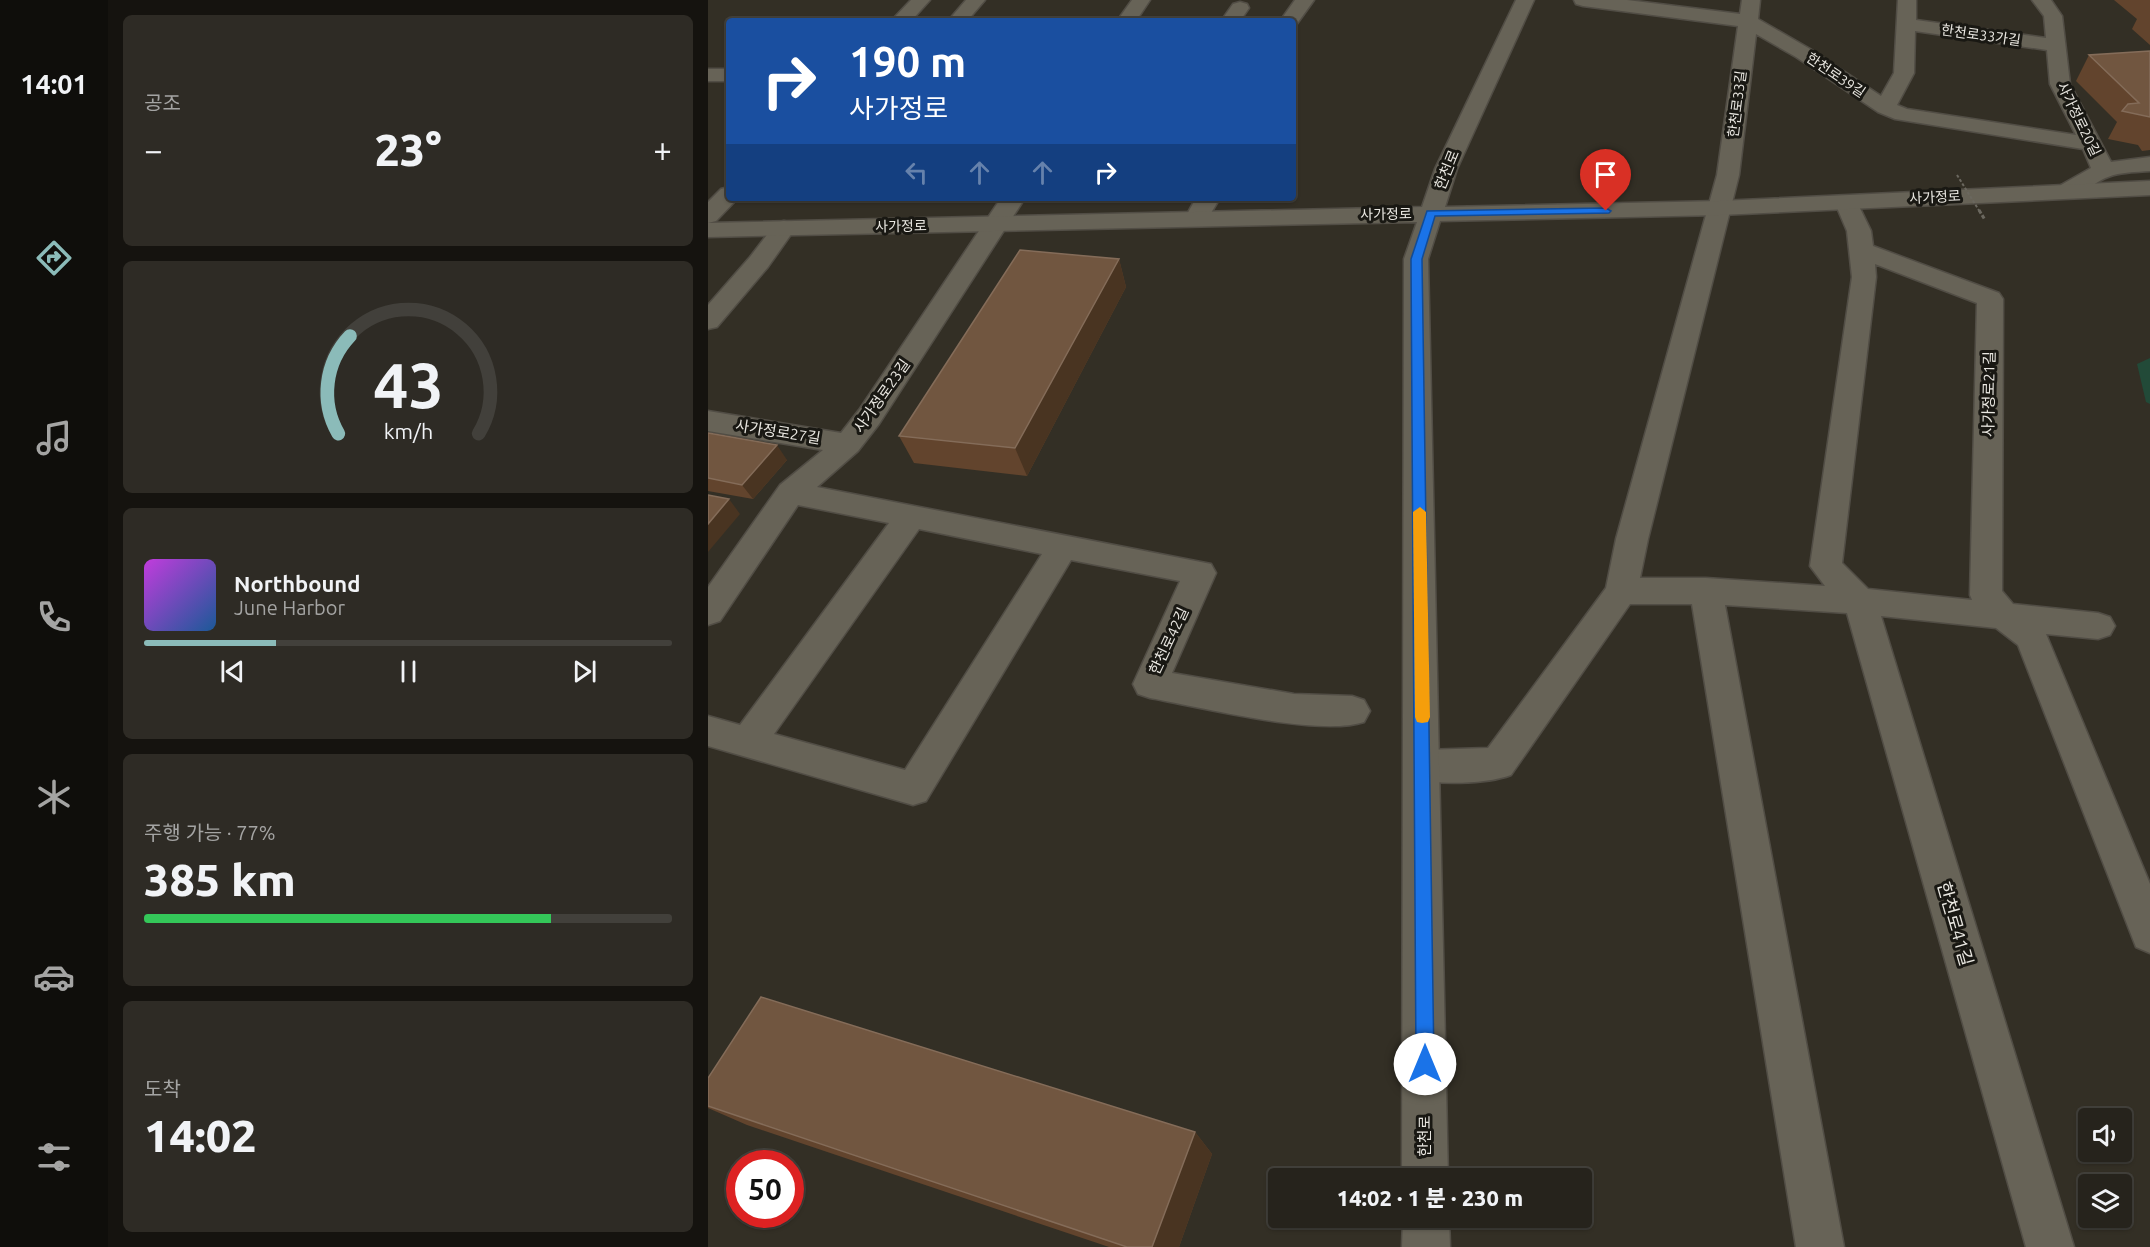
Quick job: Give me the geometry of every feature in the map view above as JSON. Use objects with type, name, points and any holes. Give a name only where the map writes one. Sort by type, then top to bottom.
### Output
[{"type":"street","points":[[903,18],[921,0]]},
{"type":"street","points":[[960,18],[976,0]]},
{"type":"street","points":[[1128,18],[1141,0]]},
{"type":"street","points":[[1291,18],[1305,0]]},
{"type":"street","name":"한천로","points":[[1425,1168],[1423,766],[1416,259],[1446,170],[1525,0]]},
{"type":"street","name":"한천로39길","points":[[1583,0],[1749,10],[1803,53],[1885,108],[1902,115],[2092,144]]},
{"type":"street","points":[[1885,108],[1904,73],[1907,0]]},
{"type":"street","name":"사가정로20길","points":[[2040,0],[2054,16],[2055,45],[2062,90],[2092,144],[2103,170]]},
{"type":"street","name":"한천로33길","points":[[1720,208],[1728,175],[1749,10]]},
{"type":"street","name":"한천로33가길","points":[[1906,24],[2055,45]]},
{"type":"street","points":[[708,75],[726,75]]},
{"type":"street","points":[[2069,190],[2103,170],[2150,164]]},
{"type":"street","name":"사가정로","points":[[708,230],[996,223],[1203,208],[1431,213],[1720,208],[2150,188]]},
{"type":"street","points":[[708,216],[726,197]]},
{"type":"street","name":"사가정로23길","points":[[708,612],[791,494],[848,444],[869,417],[1010,201]]},
{"type":"street","points":[[1847,203],[1859,231],[1863,251],[1864,277],[1826,566],[1859,601]]},
{"type":"street","points":[[1423,766],[1498,764],[1621,591],[1632,539],[1720,208]]},
{"type":"street","points":[[708,321],[759,262],[784,228]]},
{"type":"street","name":"사가정로21길","points":[[1863,251],[1990,299],[1986,595],[2006,618]]},
{"type":"street","name":"사가정로27길","points":[[708,421],[848,444]]},
{"type":"street","name":"한천로42길","points":[[791,494],[1200,573],[1150,684],[1294,709],[1352,711]]},
{"type":"street","points":[[748,742],[911,517]]},
{"type":"street","points":[[708,731],[913,789],[1064,546]]},
{"type":"street","points":[[1621,591],[1706,591],[1859,601],[2098,626]]},
{"type":"street","points":[[1706,591],[1820,1247]]},
{"type":"street","name":"한천로41길","points":[[1859,601],[1870,630],[2050,1247]]},
{"type":"street","points":[[2006,618],[2031,637],[2150,933]]},
{"type":"street","points":[[1426,1228],[1426,1247]]},
{"type":"path","points":[[1957,175],[1985,220]]},
{"type":"green space","points":[[2150,358],[2150,404],[2146,402],[2137,364]]},
{"type":"building","points":[[2150,51],[2150,117],[2122,111],[2128,104],[2139,103],[2089,55]]},
{"type":"building","points":[[1020,250],[1119,259],[1015,448],[899,436]]},
{"type":"building","points":[[708,433],[777,445],[742,485],[708,478]]},
{"type":"building","points":[[708,495],[729,499],[708,524]]},
{"type":"building","points":[[761,997],[1195,1132],[1152,1247],[1127,1247],[708,1106],[708,1078]]},
{"type":"slow traffic","points":[[1420,512],[1422,717]]},
{"type":"route","points":[[1425,1064],[1416,259],[1431,213],[1606,211]]}]
